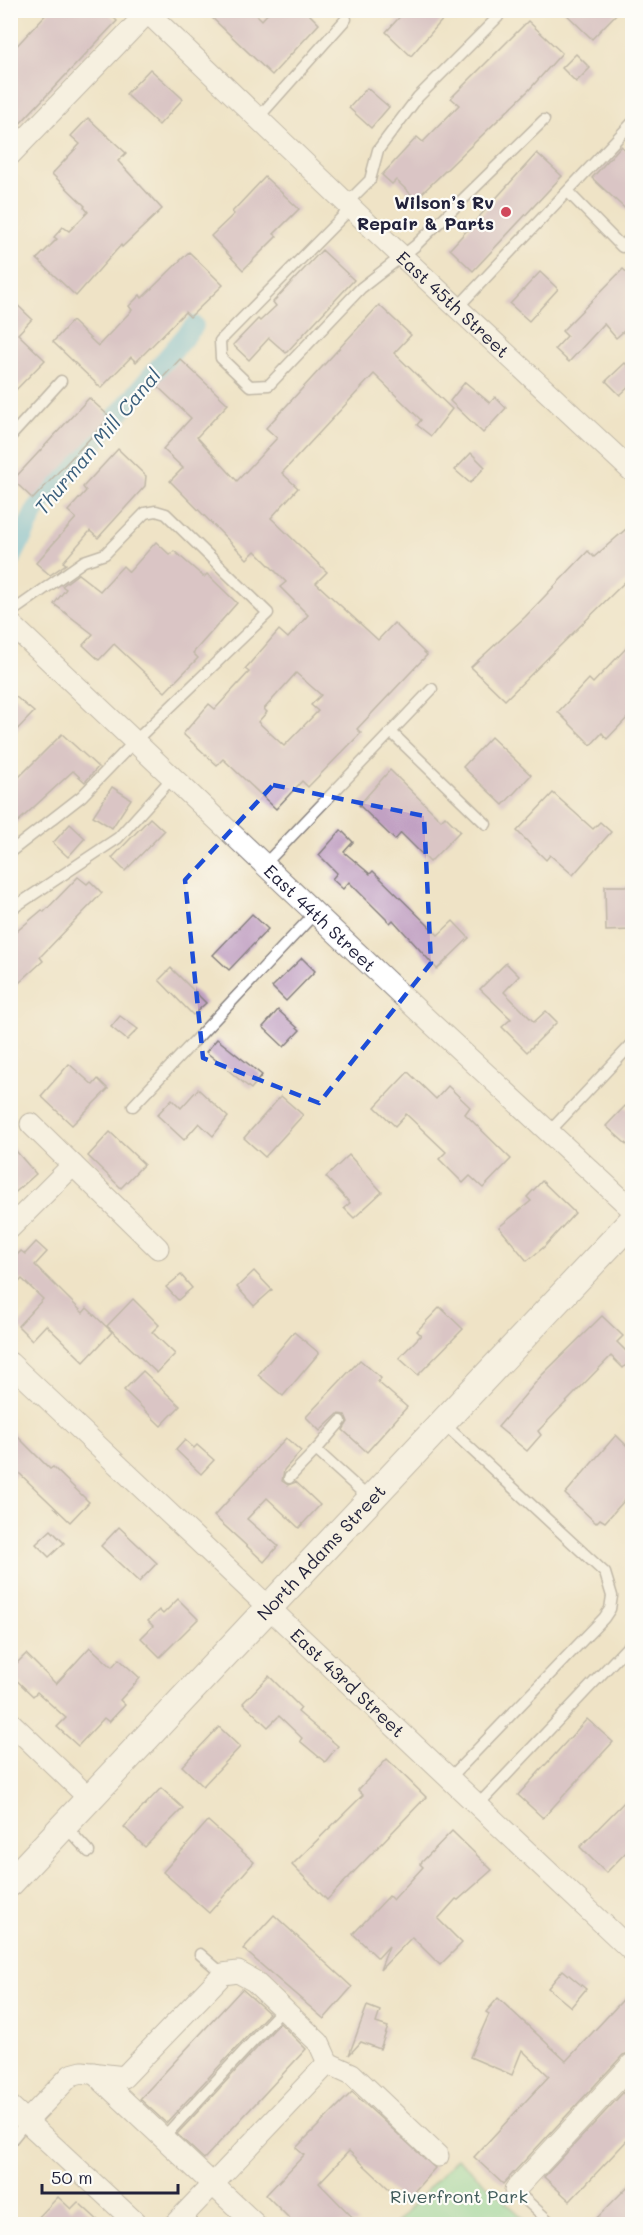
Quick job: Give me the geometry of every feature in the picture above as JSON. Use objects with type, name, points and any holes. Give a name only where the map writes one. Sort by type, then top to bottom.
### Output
[{"type":"street","name":"East 45th Street","points":[[147,11],[349,206],[633,471]]},
{"type":"street","points":[[10,155],[147,11]]},
{"type":"street","name":"East 44th Street","points":[[10,623],[633,1209]]},
{"type":"street","points":[[31,1124],[158,1248]]},
{"type":"street","points":[[10,1227],[73,1165]]},
{"type":"street","name":"North Adams Street","points":[[10,1883],[633,1221]]},
{"type":"street","name":"East 43rd Street","points":[[10,1363],[478,1805],[631,1946]]},
{"type":"street","points":[[10,1722],[90,1799]]},
{"type":"street","points":[[26,2121],[71,2075],[82,2072],[124,2077],[231,1973],[254,1981],[319,2043],[328,2063],[352,2074],[438,2156]]},
{"type":"street","points":[[175,2224],[328,2063]]},
{"type":"street","points":[[515,2190],[633,2064]]},
{"type":"street","points":[[94,2073],[255,2224]]},
{"type":"street","points":[[10,2106],[137,2224]]},
{"type":"lane","points":[[498,17],[418,97],[378,150],[370,180],[349,206],[220,341],[221,358],[250,386],[269,385],[361,288],[415,246],[544,120]]},
{"type":"lane","points":[[258,118],[346,19]]},
{"type":"lane","points":[[458,308],[633,123]]},
{"type":"lane","points":[[568,192],[622,247],[633,236]]},
{"type":"lane","points":[[10,437],[61,381]]},
{"type":"lane","points":[[10,613],[84,561],[105,554],[146,513],[156,511],[166,514],[268,613],[135,741],[82,796],[10,852]]},
{"type":"lane","points":[[265,864],[432,689]]},
{"type":"lane","points":[[391,732],[486,824]]},
{"type":"lane","points":[[10,898],[16,906],[118,838],[173,777]]},
{"type":"lane","points":[[134,1106],[316,912]]},
{"type":"lane","points":[[549,1132],[633,1044]]},
{"type":"lane","points":[[289,1478],[341,1421]]},
{"type":"lane","points":[[443,1423],[605,1573],[612,1596],[610,1609],[589,1636],[450,1778]]},
{"type":"lane","points":[[316,1450],[371,1500]]},
{"type":"lane","points":[[478,1805],[633,1642]]},
{"type":"lane","points":[[65,1826],[89,1852]]},
{"type":"lane","points":[[200,1954],[231,1973]]},
{"type":"lane","points":[[163,2138],[284,2009]]},
{"type":"lane","points":[[10,2142],[26,2121]]},
{"type":"lane","points":[[515,2190],[552,2224]]},
{"type":"highlighted area","points":[[273,785],[424,816],[431,963],[319,1103],[203,1058],[185,880]]},
{"type":"green space","name":"Riverfront Park","points":[[457,2158],[530,2224],[395,2224]]},
{"type":"building","points":[[50,10],[106,10],[117,21],[10,134],[10,53]]},
{"type":"building","points":[[204,10],[252,10],[262,20],[271,10],[305,10],[319,24],[272,75]]},
{"type":"building","points":[[406,10],[451,10],[411,56],[386,32]]},
{"type":"building","points":[[562,10],[620,10],[592,39]]},
{"type":"building","points":[[528,21],[562,53],[528,91],[416,199],[396,180],[392,184],[382,175],[417,137],[423,142],[459,105],[451,98]]},
{"type":"building","points":[[576,54],[590,68],[576,82],[562,68]]},
{"type":"building","points":[[150,69],[183,99],[159,125],[126,94]]},
{"type":"building","points":[[367,88],[389,107],[371,128],[349,108]]},
{"type":"building","points":[[88,118],[126,153],[118,161],[162,209],[122,247],[121,245],[76,296],[37,259],[57,239],[54,237],[63,227],[69,231],[88,212],[85,206],[52,174],[80,144],[71,136]]},
{"type":"building","points":[[621,146],[633,157],[633,216],[592,178]]},
{"type":"building","points":[[537,153],[562,176],[473,271],[450,249]]},
{"type":"building","points":[[265,177],[299,209],[274,234],[277,236],[243,270],[211,236],[234,214],[232,212]]},
{"type":"building","points":[[322,250],[354,280],[286,353],[269,338],[249,360],[233,345],[258,319],[260,321],[276,306],[273,302]]},
{"type":"building","points":[[189,252],[223,285],[190,317],[185,312],[136,362],[131,357],[101,388],[53,342],[72,321],[98,346],[132,310],[129,306],[140,295],[142,298]]},
{"type":"building","points":[[623,269],[633,278],[633,323],[616,338],[604,324],[569,362],[555,349],[567,336],[562,331]]},
{"type":"building","points":[[540,272],[558,289],[529,321],[510,304]]},
{"type":"building","points":[[10,298],[32,319],[18,334],[45,360],[10,396]]},
{"type":"building","points":[[379,305],[411,335],[394,353],[452,409],[431,436],[417,425],[421,420],[374,374],[282,473],[298,488],[271,518],[327,572],[316,583],[378,640],[394,623],[427,655],[357,729],[361,733],[308,787],[302,781],[276,809],[223,759],[217,765],[183,734],[209,704],[215,709],[249,672],[245,669],[279,630],[288,638],[308,615],[280,587],[286,582],[255,551],[247,559],[170,481],[183,468],[163,449],[191,418],[156,385],[180,359],[228,404],[197,437],[237,481],[277,438],[266,428]],"holes":[[[296,673],[321,695],[311,705],[318,711],[284,746],[258,722],[267,712],[264,709]]]},
{"type":"building","points":[[625,363],[633,371],[633,383],[620,395],[606,381]]},
{"type":"building","points":[[465,382],[490,403],[495,397],[506,408],[483,433],[450,401]]},
{"type":"building","points":[[89,398],[110,417],[33,499],[13,480]]},
{"type":"building","points":[[118,449],[146,476],[145,486],[98,538],[90,531],[63,562],[66,564],[50,575],[36,563],[76,518],[68,511],[86,491],[83,487]]},
{"type":"building","points":[[471,453],[485,467],[470,483],[455,470]]},
{"type":"building","points":[[633,523],[633,574],[505,700],[471,667],[525,617],[588,551],[594,557]]},
{"type":"building","points":[[156,542],[170,555],[174,551],[204,577],[207,574],[237,603],[193,653],[198,658],[165,692],[114,644],[99,660],[83,645],[93,634],[54,604],[66,589],[62,586],[78,574],[100,591],[123,566],[129,572]]},
{"type":"building","points":[[633,641],[633,712],[607,739],[602,733],[591,745],[558,712],[589,679],[593,683]]},
{"type":"building","points":[[10,692],[34,712],[10,737]]},
{"type":"building","points":[[62,734],[98,767],[85,782],[73,771],[10,829],[10,773],[17,779]]},
{"type":"building","points":[[491,737],[531,775],[503,805],[463,767]]},
{"type":"building","points":[[390,770],[441,820],[445,816],[460,831],[430,862],[401,833],[395,840],[359,805]]},
{"type":"building","points":[[112,787],[131,799],[112,828],[93,816]]},
{"type":"building","points":[[553,793],[593,829],[600,822],[611,832],[573,875],[550,855],[546,860],[517,831]]},
{"type":"building","points":[[150,818],[164,831],[125,871],[112,858]]},
{"type":"building","points":[[70,824],[85,838],[68,857],[53,843]]},
{"type":"building","points":[[341,830],[353,842],[344,852],[370,874],[373,871],[438,935],[453,921],[469,938],[437,969],[393,920],[390,923],[349,882],[343,889],[332,879],[337,873],[319,855]]},
{"type":"building","points":[[78,877],[87,884],[90,881],[102,893],[40,957],[43,961],[10,991],[10,937],[42,910],[44,912]]},
{"type":"building","points":[[605,886],[629,886],[630,930],[606,931]]},
{"type":"building","points":[[252,914],[268,929],[229,970],[213,955]]},
{"type":"building","points":[[302,958],[315,971],[286,1001],[272,987]]},
{"type":"building","points":[[506,963],[519,976],[504,992],[534,1022],[546,1011],[557,1022],[527,1052],[502,1027],[511,1019],[480,989]]},
{"type":"building","points":[[171,968],[206,1003],[193,1015],[159,980]]},
{"type":"building","points":[[278,1010],[300,1030],[284,1047],[263,1027]]},
{"type":"building","points":[[120,1016],[138,1029],[127,1040],[111,1027]]},
{"type":"building","points":[[217,1039],[262,1075],[251,1089],[206,1052]]},
{"type":"building","points":[[69,1064],[93,1085],[98,1079],[108,1089],[72,1125],[41,1096]]},
{"type":"building","points":[[408,1072],[436,1099],[448,1086],[470,1107],[465,1114],[511,1159],[483,1188],[470,1176],[463,1183],[439,1159],[446,1152],[406,1114],[395,1126],[375,1107]]},
{"type":"building","points":[[198,1089],[228,1117],[213,1136],[199,1123],[184,1140],[157,1115],[172,1099],[181,1108]]},
{"type":"building","points":[[281,1096],[303,1115],[265,1157],[244,1138]]},
{"type":"building","points":[[625,1106],[633,1114],[633,1150],[606,1126]]},
{"type":"building","points":[[110,1132],[144,1164],[121,1188],[88,1156]]},
{"type":"building","points":[[10,1144],[36,1174],[10,1197]]},
{"type":"building","points":[[349,1155],[382,1192],[354,1218],[344,1208],[350,1203],[326,1177]]},
{"type":"building","points":[[542,1181],[575,1213],[544,1247],[527,1261],[499,1227],[531,1201],[527,1197]]},
{"type":"building","points":[[36,1242],[47,1252],[35,1265],[83,1313],[87,1308],[112,1332],[84,1362],[46,1325],[32,1340],[18,1326],[43,1299],[22,1279],[18,1283],[10,1276],[10,1262],[21,1251],[25,1254]]},
{"type":"building","points":[[254,1271],[272,1290],[254,1306],[237,1287]]},
{"type":"building","points":[[181,1275],[192,1288],[178,1300],[166,1287]]},
{"type":"building","points":[[133,1299],[159,1325],[152,1332],[175,1354],[157,1373],[107,1326]]},
{"type":"building","points":[[440,1307],[463,1329],[418,1375],[399,1358],[421,1335],[417,1331]]},
{"type":"building","points":[[602,1316],[623,1336],[617,1342],[633,1358],[623,1368],[611,1356],[538,1431],[541,1435],[527,1451],[498,1427],[542,1375]]},
{"type":"building","points":[[294,1332],[319,1353],[283,1396],[258,1375]]},
{"type":"building","points":[[360,1360],[381,1378],[378,1382],[407,1407],[367,1452],[343,1430],[348,1422],[345,1415],[338,1414],[320,1431],[306,1417]]},
{"type":"building","points":[[143,1371],[180,1406],[161,1426],[124,1390]]},
{"type":"building","points":[[10,1429],[50,1469],[53,1467],[89,1502],[70,1522],[19,1473],[10,1481]]},
{"type":"building","points":[[616,1435],[633,1452],[633,1491],[605,1522],[600,1519],[596,1523],[565,1494]]},
{"type":"building","points":[[286,1438],[301,1451],[284,1470],[282,1481],[288,1485],[296,1482],[320,1505],[299,1528],[267,1498],[247,1519],[278,1546],[264,1562],[214,1516]]},
{"type":"building","points":[[185,1440],[194,1448],[197,1445],[214,1460],[201,1474],[176,1450]]},
{"type":"building","points":[[119,1527],[157,1563],[139,1582],[101,1546]]},
{"type":"building","points":[[51,1530],[64,1543],[49,1557],[36,1544]]},
{"type":"building","points":[[178,1599],[198,1619],[160,1657],[141,1638],[153,1626],[148,1621],[159,1610],[163,1614]]},
{"type":"building","points":[[90,1647],[112,1667],[119,1659],[140,1678],[120,1700],[125,1705],[109,1722],[104,1718],[78,1746],[57,1727],[66,1718],[37,1692],[33,1696],[10,1674],[10,1670],[26,1654],[56,1684]]},
{"type":"building","points":[[269,1676],[301,1708],[298,1712],[338,1746],[325,1762],[300,1741],[302,1738],[279,1716],[268,1727],[243,1703]]},
{"type":"building","points":[[587,1719],[613,1742],[543,1818],[518,1795]]},
{"type":"building","points":[[219,1727],[240,1747],[203,1786],[182,1766]]},
{"type":"building","points":[[387,1759],[426,1797],[327,1900],[292,1865],[363,1795],[358,1790]]},
{"type":"building","points":[[161,1788],[183,1808],[145,1847],[124,1827]]},
{"type":"building","points":[[633,1793],[633,1845],[606,1873],[580,1847]]},
{"type":"building","points":[[208,1821],[254,1862],[209,1913],[163,1872]]},
{"type":"building","points":[[452,1831],[492,1870],[458,1900],[456,1899],[438,1919],[462,1943],[440,1965],[412,1937],[380,1970],[389,1946],[378,1958],[353,1934],[389,1896],[393,1900],[423,1867],[420,1864]]},
{"type":"building","points":[[274,1915],[352,1987],[324,2019],[243,1949]]},
{"type":"building","points":[[563,1970],[586,1989],[571,2007],[548,1988]]},
{"type":"building","points":[[242,1989],[269,2013],[166,2123],[140,2099]]},
{"type":"building","points":[[633,1989],[633,2052],[623,2055],[503,2184],[474,2157],[549,2076],[522,2050],[512,2075],[470,2057],[489,2014],[486,2012],[498,1998],[566,2061]]},
{"type":"building","points":[[367,2006],[380,2011],[376,2023],[388,2027],[380,2049],[361,2042],[349,2055]]},
{"type":"building","points":[[280,2023],[306,2049],[204,2159],[177,2134]]},
{"type":"building","points":[[633,2082],[633,2134],[570,2201],[544,2177]]},
{"type":"building","points":[[352,2092],[435,2168],[404,2203],[349,2151],[319,2183],[359,2224],[295,2224],[266,2195],[304,2155],[296,2148]]},
{"type":"building","points":[[633,2181],[633,2224],[591,2224]]},
{"type":"building","points":[[58,2197],[71,2209],[78,2202],[102,2224],[32,2224]]},
{"type":"waterway","name":"Thurman Mill Canal","points":[[10,562],[36,510],[194,326]]},
{"type":"place","name":"Wilson’s Rv Repair & Parts","points":[[506,212]]}]
